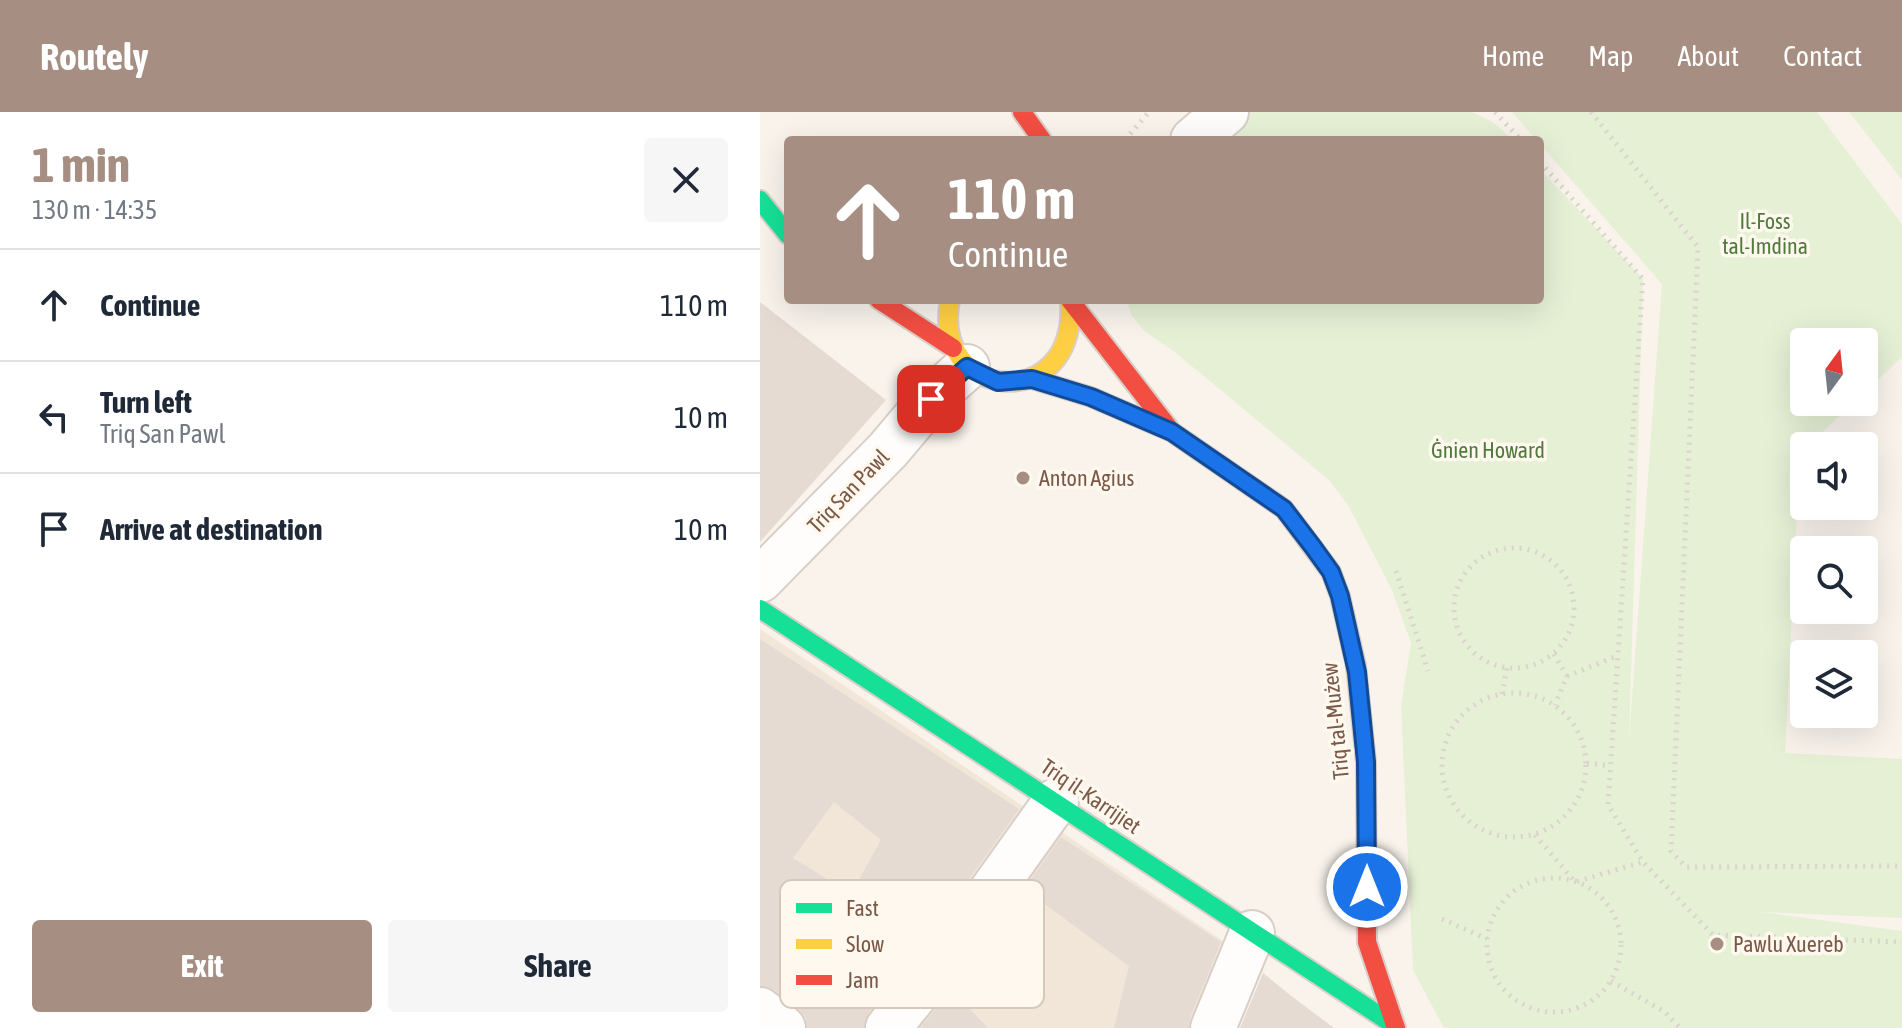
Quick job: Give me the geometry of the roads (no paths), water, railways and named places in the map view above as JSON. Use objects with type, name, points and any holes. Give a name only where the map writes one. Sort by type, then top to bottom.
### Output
[{"type":"street","points":[[1022,112],[1039,136]]},
{"type":"street","points":[[1198,136],[1226,112]]},
{"type":"street","points":[[760,182],[779,194]]},
{"type":"street","points":[[760,200],[784,230]]},
{"type":"street","name":"Triq tal-Mużew","points":[[885,304],[998,382],[1032,379],[1091,397],[1172,432],[1284,509],[1331,572],[1340,596],[1357,672],[1366,762],[1367,942],[1395,1027]]},
{"type":"street","points":[[949,304],[947,330],[960,357]]},
{"type":"street","points":[[1032,379],[1062,356],[1073,320],[1071,304]]},
{"type":"street","name":"Triq tal-Mużew","points":[[1073,304],[1172,432]]},
{"type":"street","name":"Triq San Pawl","points":[[760,580],[888,450],[931,399],[960,357]]},
{"type":"street","name":"Triq il-Karrijiet","points":[[760,609],[1395,1027]]},
{"type":"street","points":[[1000,880],[1056,801]]},
{"type":"street","points":[[1213,1028],[1252,933]]},
{"type":"street","points":[[888,1028],[904,1008]]},
{"type":"street","points":[[760,1010],[783,1028]]},
{"type":"place","name":"Anton Agius","points":[[1023,478]]},
{"type":"place","name":"Pawlu Xuereb","points":[[1717,944]]},
{"type":"park label","name":"Il-Foss tal-Imdina","points":[[1765,234]]},
{"type":"park label","name":"Ġnien Howard","points":[[1488,450]]}]
